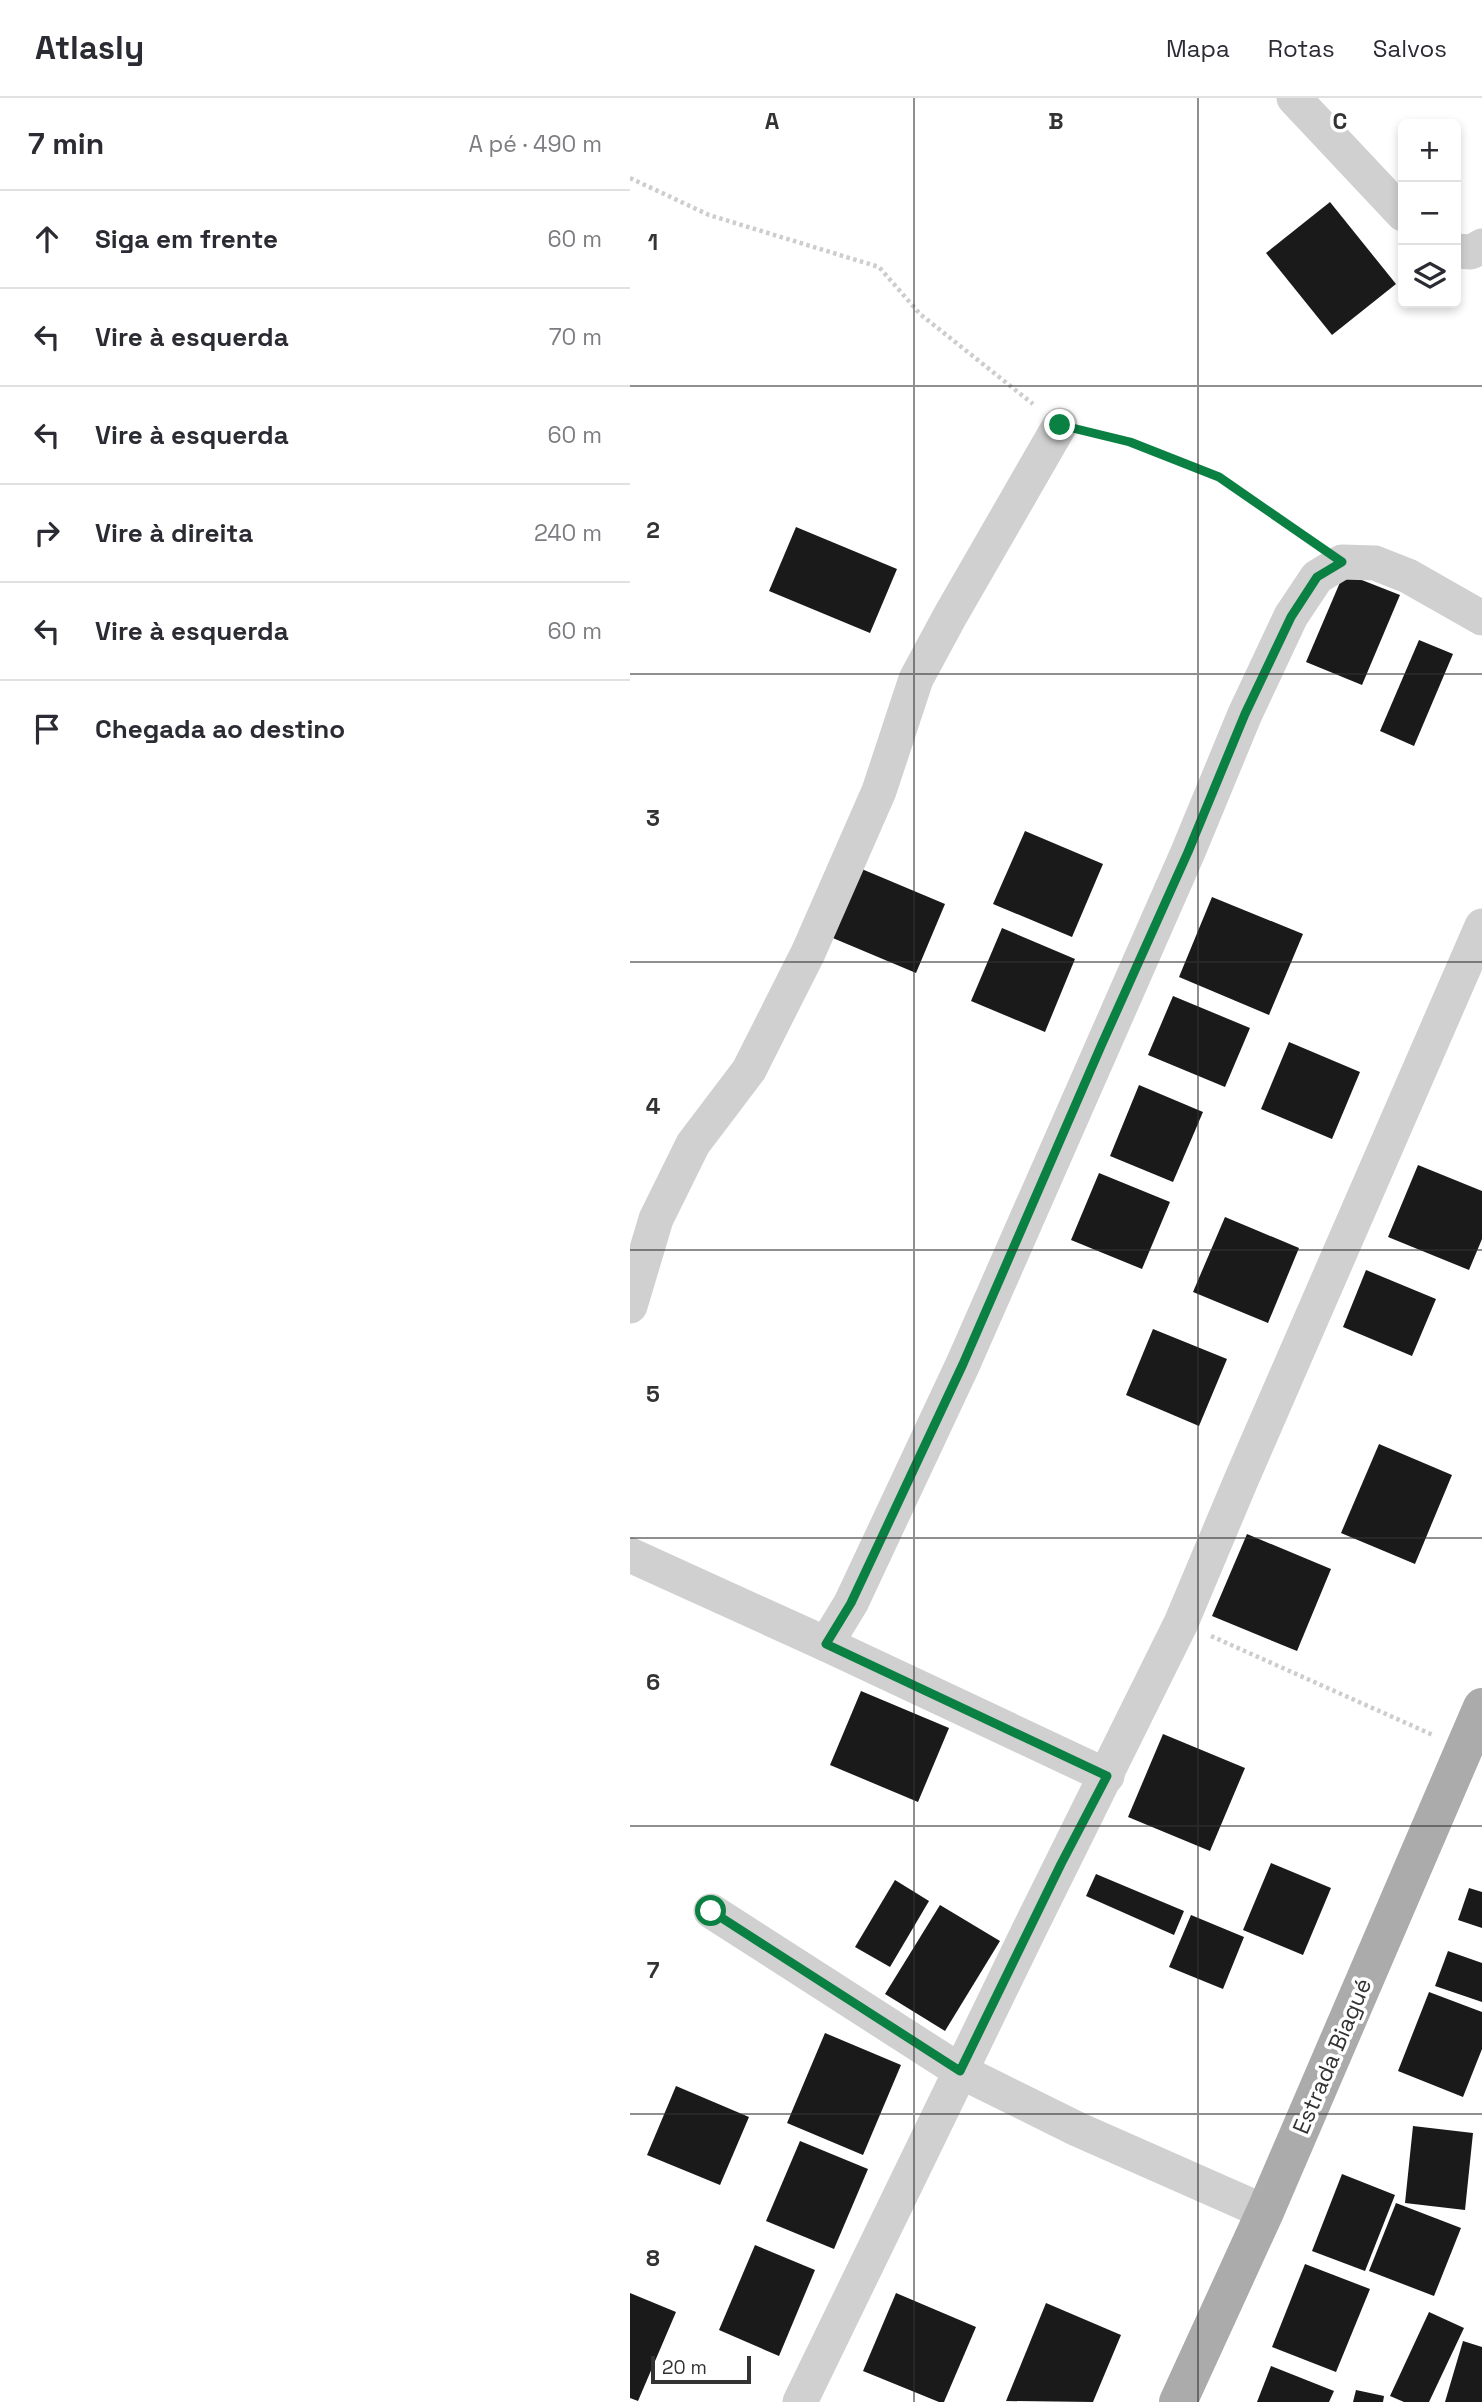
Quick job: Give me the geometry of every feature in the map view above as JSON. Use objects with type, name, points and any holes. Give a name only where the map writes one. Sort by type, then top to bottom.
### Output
[{"type":"main road","name":"Estrada Biagué","points":[[1178,2402],[1265,2212],[1482,1707]]},
{"type":"street","points":[[1294,98],[1398,209]]},
{"type":"street","points":[[1461,251],[1471,252],[1482,246]]},
{"type":"street","points":[[630,1306],[656,1219],[693,1144],[749,1070],[808,953],[879,791],[916,679],[1060,425]]},
{"type":"street","points":[[826,1644],[851,1603],[957,1376],[1188,852],[1245,714],[1291,617],[1317,577],[1342,562],[1375,563],[1408,576],[1482,618]]},
{"type":"street","points":[[800,2402],[1036,1914],[1181,1623],[1482,926]]},
{"type":"street","points":[[630,1555],[1107,1776]]},
{"type":"street","points":[[711,1911],[960,2071],[1077,2129],[1265,2212]]},
{"type":"path","points":[[630,177],[709,215],[879,267],[920,314],[1060,425],[1130,442],[1219,477],[1342,562]]},
{"type":"path","points":[[1181,1623],[1464,1748]]},
{"type":"building","points":[[1330,202],[1396,284],[1332,335],[1266,253]]},
{"type":"building","points":[[796,527],[897,569],[870,633],[769,591]]},
{"type":"building","points":[[1344,573],[1400,595],[1362,685],[1306,662]]},
{"type":"building","points":[[1419,640],[1453,654],[1414,746],[1380,731]]},
{"type":"building","points":[[1025,831],[1103,864],[1072,937],[993,904]]},
{"type":"building","points":[[857,867],[945,904],[916,973],[828,936]]},
{"type":"building","points":[[1212,897],[1303,934],[1269,1015],[1179,977]]},
{"type":"building","points":[[1002,928],[1075,959],[1045,1032],[971,1001]]},
{"type":"building","points":[[1173,996],[1250,1028],[1225,1087],[1148,1055]]},
{"type":"building","points":[[1289,1042],[1360,1072],[1332,1139],[1261,1109]]},
{"type":"building","points":[[1139,1085],[1203,1112],[1173,1182],[1110,1156]]},
{"type":"building","points":[[1418,1165],[1482,1191],[1482,1239],[1469,1270],[1388,1237]]},
{"type":"building","points":[[1099,1173],[1170,1202],[1142,1269],[1071,1240]]},
{"type":"building","points":[[1225,1217],[1299,1248],[1268,1323],[1193,1292]]},
{"type":"building","points":[[1366,1270],[1436,1299],[1412,1356],[1343,1327]]},
{"type":"building","points":[[1153,1329],[1227,1359],[1199,1426],[1126,1395]]},
{"type":"building","points":[[1379,1444],[1452,1475],[1415,1564],[1341,1533]]},
{"type":"building","points":[[1247,1534],[1331,1569],[1297,1651],[1212,1616]]},
{"type":"building","points":[[861,1691],[949,1728],[918,1802],[830,1765]]},
{"type":"building","points":[[1163,1734],[1245,1768],[1210,1851],[1128,1817]]},
{"type":"building","points":[[1271,1863],[1331,1888],[1303,1955],[1243,1930]]},
{"type":"building","points":[[1096,1874],[1184,1911],[1174,1935],[1086,1896]]},
{"type":"building","points":[[895,1880],[929,1901],[890,1967],[855,1947]]},
{"type":"building","points":[[1469,1888],[1482,1892],[1482,1928],[1458,1920]]},
{"type":"building","points":[[940,1905],[1000,1941],[945,2031],[885,1994]]},
{"type":"building","points":[[1191,1915],[1244,1937],[1223,1989],[1169,1967]]},
{"type":"building","points":[[1448,1951],[1482,1963],[1482,2002],[1435,1986]]},
{"type":"building","points":[[1429,1992],[1482,2012],[1482,2049],[1463,2097],[1398,2071]]},
{"type":"building","points":[[825,2033],[901,2065],[863,2155],[787,2123]]},
{"type":"building","points":[[676,2086],[749,2117],[720,2185],[647,2155]]},
{"type":"building","points":[[1413,2126],[1473,2133],[1465,2210],[1405,2203]]},
{"type":"building","points":[[800,2141],[868,2169],[834,2249],[766,2221]]},
{"type":"building","points":[[1342,2174],[1395,2195],[1365,2271],[1312,2251]]},
{"type":"building","points":[[1396,2203],[1461,2228],[1434,2296],[1369,2271]]},
{"type":"building","points":[[755,2245],[815,2270],[779,2356],[719,2330]]},
{"type":"building","points":[[1305,2264],[1370,2289],[1336,2372],[1272,2347]]},
{"type":"building","points":[[630,2293],[676,2312],[638,2401],[630,2398]]},
{"type":"building","points":[[896,2293],[976,2327],[944,2402],[863,2371]]},
{"type":"building","points":[[1046,2303],[1121,2335],[1093,2402],[1006,2401]]},
{"type":"building","points":[[1429,2312],[1464,2328],[1429,2402],[1404,2402],[1390,2396]]},
{"type":"building","points":[[1463,2341],[1482,2347],[1482,2402],[1445,2402]]},
{"type":"building","points":[[1271,2366],[1334,2391],[1329,2402],[1257,2402]]},
{"type":"building","points":[[1356,2390],[1384,2396],[1383,2402],[1353,2402]]},
{"type":"route","points":[[711,1911],[960,2071],[1107,1776],[826,1644],[851,1603],[963,1364],[1188,852],[1245,714],[1291,617],[1317,577],[1342,562],[1219,477],[1130,442],[1060,425]]}]
